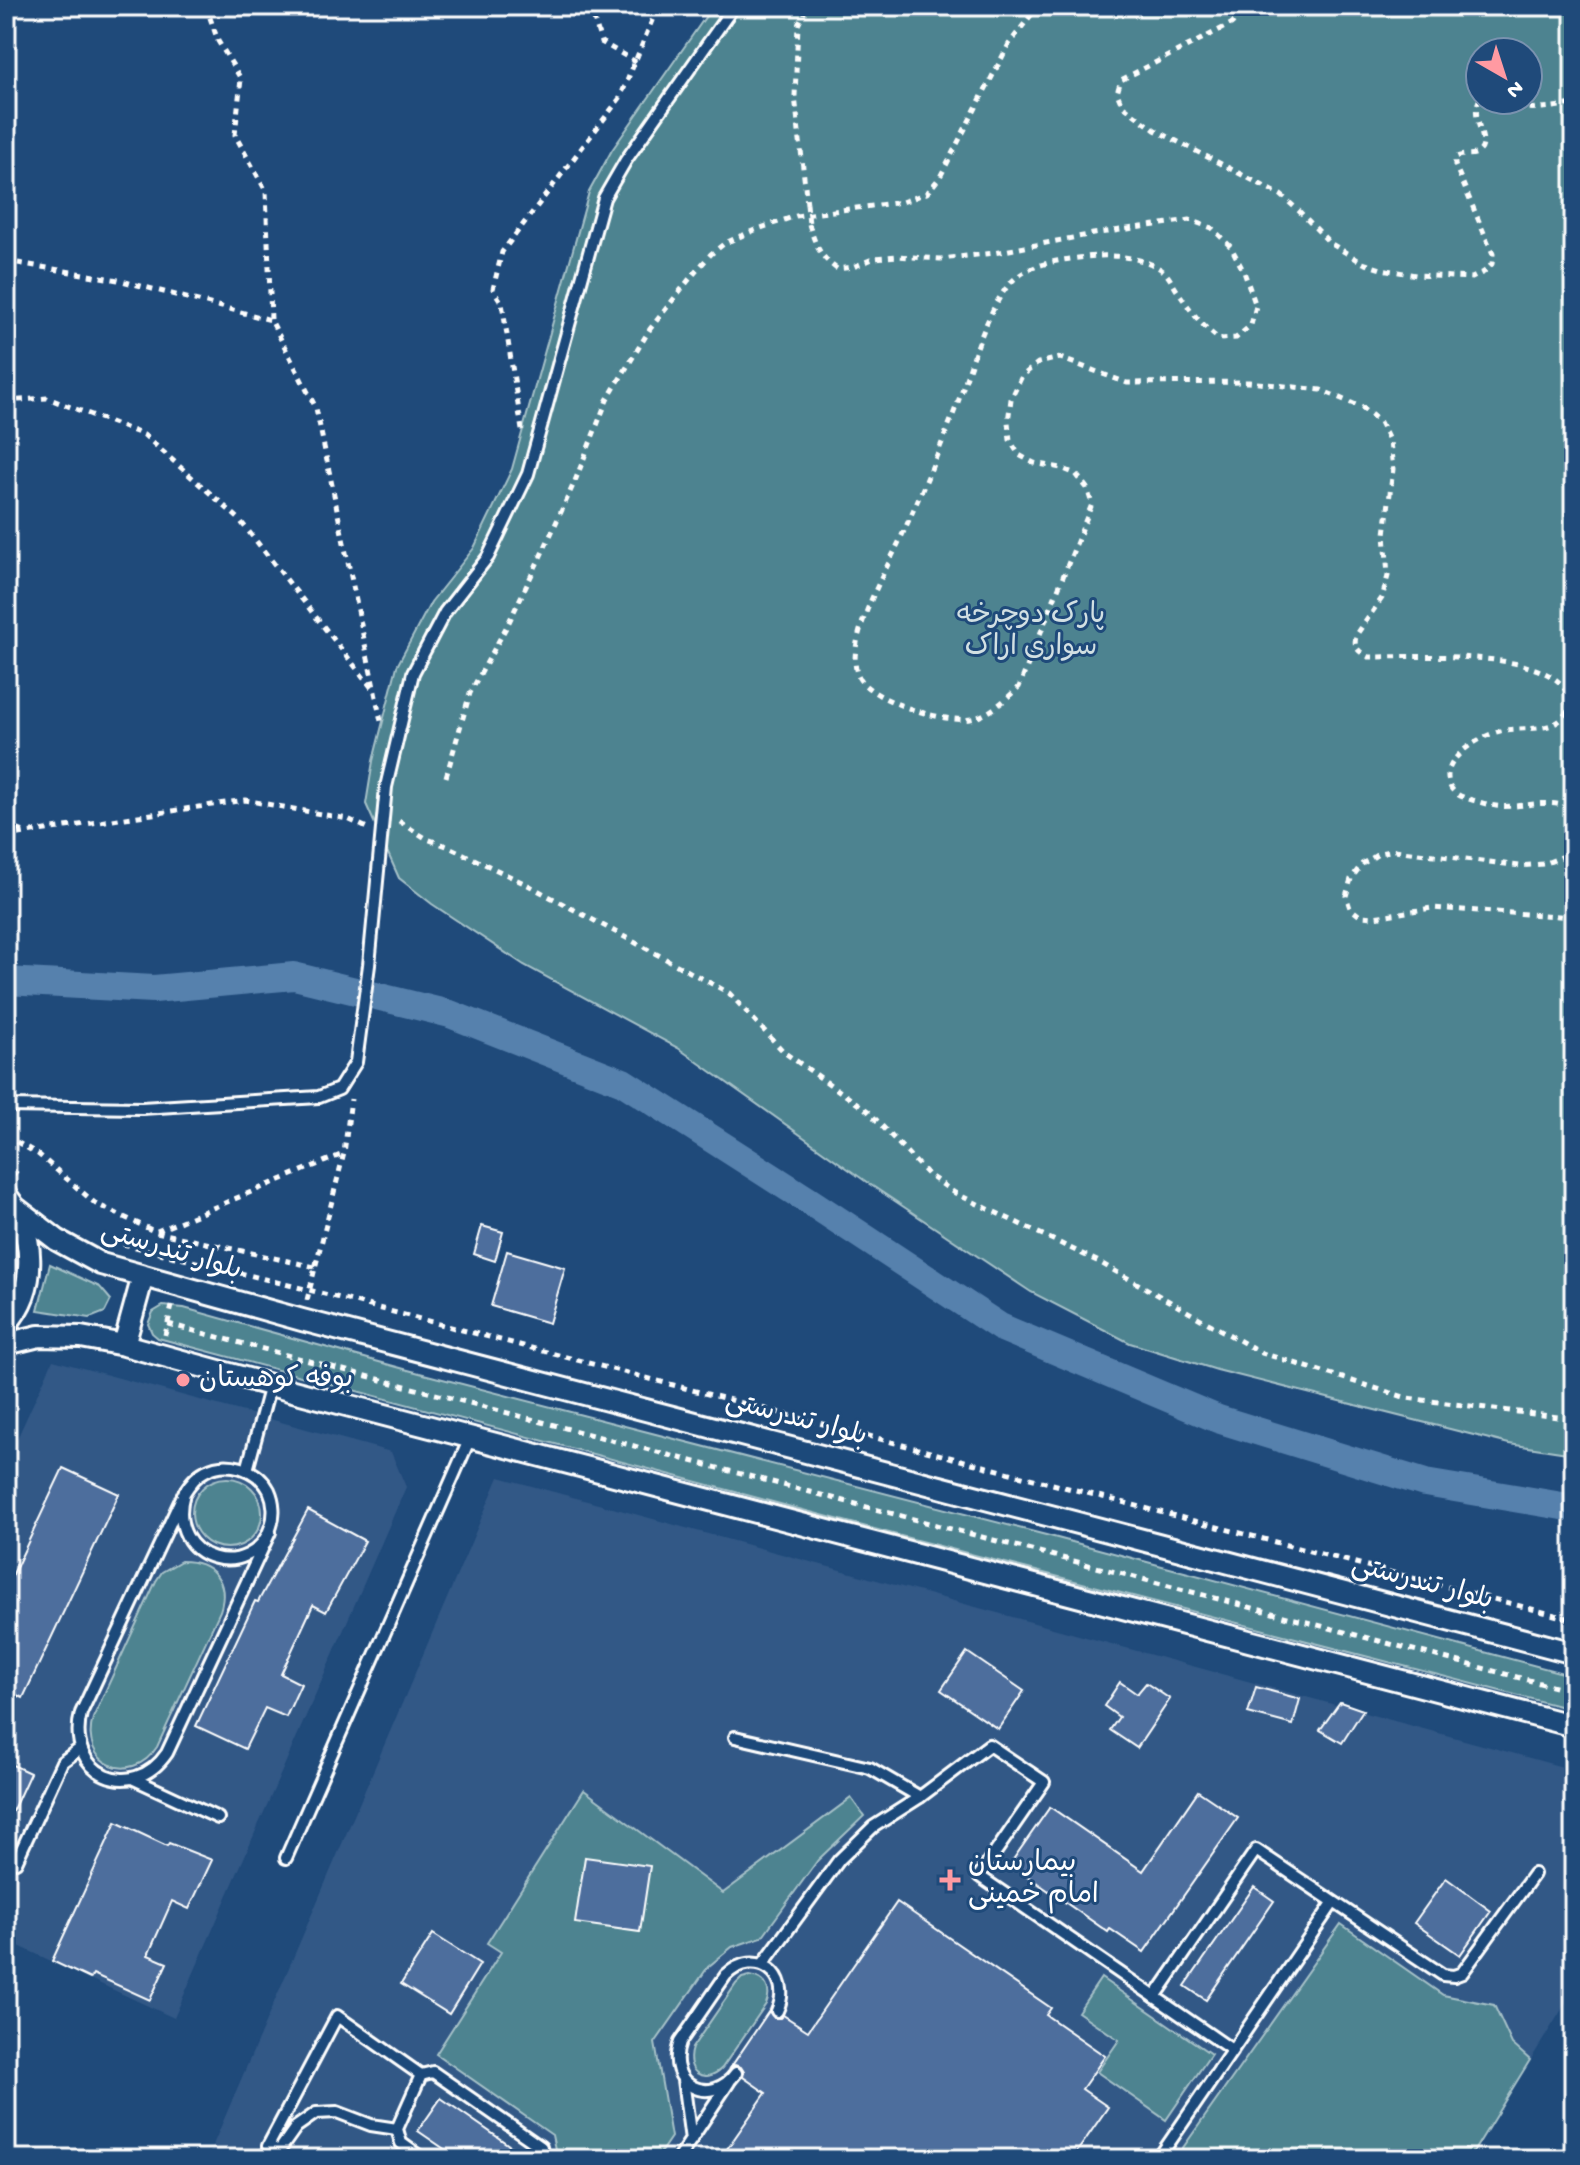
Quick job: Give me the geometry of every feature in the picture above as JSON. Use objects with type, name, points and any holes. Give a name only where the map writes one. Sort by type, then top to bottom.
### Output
[{"type":"street","name":"بلوار تندرستی","points":[[12,1202],[57,1240],[101,1264],[302,1320],[1574,1653]]},
{"type":"street","points":[[6,1324],[24,1295],[30,1266],[28,1236],[12,1202]]},
{"type":"street","points":[[124,1345],[143,1276]]},
{"type":"street","points":[[6,1344],[39,1336],[81,1337],[124,1345],[1574,1726]]},
{"type":"lane","points":[[6,1106],[142,1108],[319,1097],[339,1089],[356,1062],[369,965],[383,804],[413,673],[445,612],[488,557],[528,474],[604,198],[626,160],[734,6]]},
{"type":"lane","points":[[247,1470],[270,1385]]},
{"type":"lane","points":[[286,1858],[470,1438]]},
{"type":"lane","points":[[218,1466],[247,1470],[259,1478],[273,1503],[274,1518],[270,1532],[167,1753],[148,1774],[119,1780],[105,1776],[83,1756],[78,1727],[81,1713],[192,1481],[204,1471],[218,1466]]},
{"type":"lane","points":[[184,1493],[180,1522],[185,1536],[207,1556],[236,1559],[250,1554],[262,1545],[270,1532]]},
{"type":"lane","points":[[735,1737],[870,1768],[920,1797]]},
{"type":"lane","points":[[763,1964],[839,1860],[873,1827],[920,1797],[989,1745],[1044,1782],[979,1876],[1232,2050]]},
{"type":"lane","points":[[16,1862],[62,1762],[81,1748]]},
{"type":"lane","points":[[134,1779],[218,1818]]},
{"type":"lane","points":[[1155,1997],[1256,1850],[1443,1975],[1454,1976],[1462,1973],[1473,1959],[1534,1874]]},
{"type":"lane","points":[[1158,2159],[1333,1903]]},
{"type":"lane","points":[[691,2140],[683,2080],[676,2068],[680,2042],[735,1966],[749,1962],[763,1964],[774,1972],[782,1985],[783,1999],[777,2011]]},
{"type":"lane","points":[[397,2129],[371,2125],[337,2112],[316,2113],[296,2127],[279,2151],[268,2146],[337,2016],[421,2075],[433,2072],[541,2147],[543,2159]]},
{"type":"lane","points":[[421,2075],[397,2129],[401,2143],[423,2159]]},
{"type":"lane","points":[[678,2159],[734,2075],[723,2086],[709,2090],[695,2088],[683,2080]]},
{"type":"path","points":[[206,6],[218,41],[241,79],[235,135],[266,191],[271,320],[316,408],[390,763]]},
{"type":"path","points":[[590,6],[601,42],[636,62]]},
{"type":"path","points":[[528,474],[502,303],[493,289],[502,252],[620,98],[658,6]]},
{"type":"path","points":[[807,6],[798,25],[795,96],[809,224],[814,243],[824,260],[837,269],[853,267],[875,258],[941,259],[994,253],[1190,220],[1212,228],[1231,247],[1256,306],[1251,325],[1236,338],[1219,339],[1202,327],[1165,271],[1147,262],[1103,254],[1046,262],[1017,277],[1002,293],[981,338],[918,498],[860,626],[855,655],[859,678],[900,706],[943,719],[973,719],[998,707],[1019,687],[1092,504],[1087,488],[1076,474],[1034,463],[1019,455],[1010,440],[1008,422],[1011,399],[1022,376],[1038,363],[1060,358],[1127,383],[1249,382],[1321,390],[1363,408],[1380,422],[1390,442],[1393,469],[1385,534],[1388,576],[1382,598],[1354,640],[1356,648],[1369,657],[1494,659],[1531,669],[1562,685],[1568,695],[1569,708],[1562,718],[1553,725],[1499,731],[1466,748],[1453,760],[1448,782],[1455,793],[1497,806],[1548,804],[1566,805],[1574,810]]},
{"type":"path","points":[[446,777],[470,693],[546,545],[607,400],[650,329],[711,254],[725,243],[796,216],[902,202],[927,193],[940,177],[1009,44],[1038,6]]},
{"type":"path","points":[[1252,6],[1231,24],[1121,80],[1117,93],[1122,105],[1155,130],[1281,195],[1330,243],[1363,263],[1416,275],[1454,279],[1472,278],[1492,264],[1493,254],[1455,158],[1459,155],[1476,155],[1481,150],[1484,144],[1477,116]]},
{"type":"path","points":[[1544,109],[1574,104]]},
{"type":"path","points":[[6,261],[118,280],[271,320]]},
{"type":"path","points":[[6,401],[47,398],[144,435],[238,518],[375,692]]},
{"type":"path","points":[[6,836],[245,800],[348,819],[381,834]]},
{"type":"path","points":[[383,804],[405,826],[427,839],[528,885],[729,993],[785,1053],[868,1111],[927,1174],[955,1193],[1097,1261],[1262,1353],[1407,1398],[1574,1419]]},
{"type":"path","points":[[6,825],[25,833]]},
{"type":"path","points":[[1574,847],[1564,856],[1544,864],[1520,866],[1395,850],[1380,853],[1362,864],[1351,879],[1346,896],[1350,908],[1360,916],[1374,917],[1432,908],[1574,917]]},
{"type":"path","points":[[302,1320],[344,1153],[356,1062]]},
{"type":"path","points":[[6,1136],[38,1154],[96,1204],[156,1232],[315,1267]]},
{"type":"path","points":[[156,1232],[344,1153]]},
{"type":"path","points":[[6,1165],[27,1183]]},
{"type":"path","points":[[119,1243],[1574,1620]]},
{"type":"path","points":[[159,1355],[178,1286]]},
{"type":"path","points":[[168,1324],[1574,1692]]},
{"type":"shaded area","points":[[53,1360],[391,1452],[406,1487],[174,2018],[6,1940],[6,1463]]},
{"type":"shaded area","name":"بیمارستان امام خمینی","points":[[499,1477],[1574,1770],[1574,1990],[1469,2159],[207,2159]]},
{"type":"green space","name":"پارک دوچرخه سواری اراک","points":[[713,6],[1574,6],[1574,1454],[1509,1444],[1217,1370],[1130,1343],[1031,1292],[868,1183],[678,1048],[524,965],[432,904],[399,878],[366,804],[373,761],[397,666],[431,602],[474,548],[512,469],[589,192],[612,150]]},
{"type":"green space","points":[[50,1264],[100,1287],[111,1300],[105,1312],[90,1318],[38,1310]]},
{"type":"green space","points":[[163,1306],[184,1308],[408,1370],[1574,1676],[1574,1710],[893,1534],[158,1338],[148,1324],[153,1312]]},
{"type":"green space","points":[[234,1478],[256,1493],[262,1513],[260,1527],[252,1538],[241,1546],[220,1548],[202,1538],[194,1527],[192,1506],[202,1488],[213,1480]]},
{"type":"green space","points":[[181,1561],[202,1565],[216,1575],[222,1591],[220,1611],[157,1747],[134,1766],[122,1768],[110,1765],[93,1748],[93,1718],[156,1581],[162,1572]]},
{"type":"green space","points":[[584,1790],[723,1893],[851,1798],[864,1816],[818,1860],[762,1937],[732,1947],[708,1967],[655,2043],[671,2137],[656,2159],[557,2159],[552,2135],[436,2054],[501,1952],[487,1943]]},
{"type":"green space","points":[[1341,1924],[1443,1995],[1494,2005],[1512,2044],[1530,2060],[1469,2159],[1175,2159]]},
{"type":"green space","points":[[750,1976],[760,1979],[766,1986],[766,2004],[722,2068],[709,2076],[702,2076],[693,2069],[692,2048],[736,1984]]},
{"type":"green space","points":[[1101,1978],[1211,2054],[1166,2120],[1097,2072],[1119,2040],[1078,2012]]},
{"type":"building","points":[[482,1226],[503,1232],[495,1261],[474,1254]]},
{"type":"building","points":[[507,1251],[565,1268],[549,1323],[491,1306]]},
{"type":"building","points":[[63,1468],[119,1494],[23,1698],[6,1690],[6,1589]]},
{"type":"building","points":[[308,1510],[365,1541],[326,1612],[313,1605],[281,1674],[301,1684],[286,1717],[265,1708],[245,1749],[196,1726],[255,1601],[258,1602]]},
{"type":"building","points":[[967,1652],[1024,1691],[998,1729],[941,1690]]},
{"type":"building","points":[[1120,1682],[1137,1694],[1146,1683],[1170,1699],[1137,1748],[1110,1730],[1119,1717],[1104,1706]]},
{"type":"building","points":[[1256,1687],[1300,1699],[1293,1725],[1248,1713]]},
{"type":"building","points":[[1340,1702],[1363,1710],[1342,1743],[1320,1730]]},
{"type":"building","points":[[6,1762],[30,1773],[6,1825]]},
{"type":"building","points":[[1198,1791],[1238,1818],[1144,1952],[1110,1929],[1108,1932],[1010,1864],[1050,1807],[1143,1871]]},
{"type":"building","points":[[116,1822],[167,1846],[169,1843],[212,1860],[189,1909],[172,1901],[148,1955],[167,1963],[150,2000],[93,1974],[90,1979],[52,1961]]},
{"type":"building","points":[[585,1857],[650,1866],[640,1932],[575,1923]]},
{"type":"building","points":[[1446,1878],[1491,1911],[1460,1955],[1414,1923]]},
{"type":"building","points":[[1254,1887],[1274,1901],[1206,2000],[1185,1986]]},
{"type":"building","points":[[897,1902],[1051,2008],[1046,2015],[1105,2056],[1082,2089],[1108,2107],[1072,2159],[883,2159],[869,2150],[863,2159],[720,2159],[766,2093],[743,2077],[741,2067],[731,2067],[769,2011],[774,2018],[783,2015],[808,2031]]},
{"type":"building","points":[[433,1934],[480,1964],[449,2014],[401,1984]]},
{"type":"building","points":[[441,2098],[529,2159],[459,2159],[418,2131]]},
{"type":"waterway","points":[[6,981],[154,989],[294,976],[450,1014],[623,1082],[1000,1327],[1218,1419],[1425,1483],[1574,1508]]},
{"type":"place","name":"بوفه کوهستان","points":[[183,1380]]},
{"type":"place","name":"بیمارستان امام خمینی","points":[[950,1880]]}]
